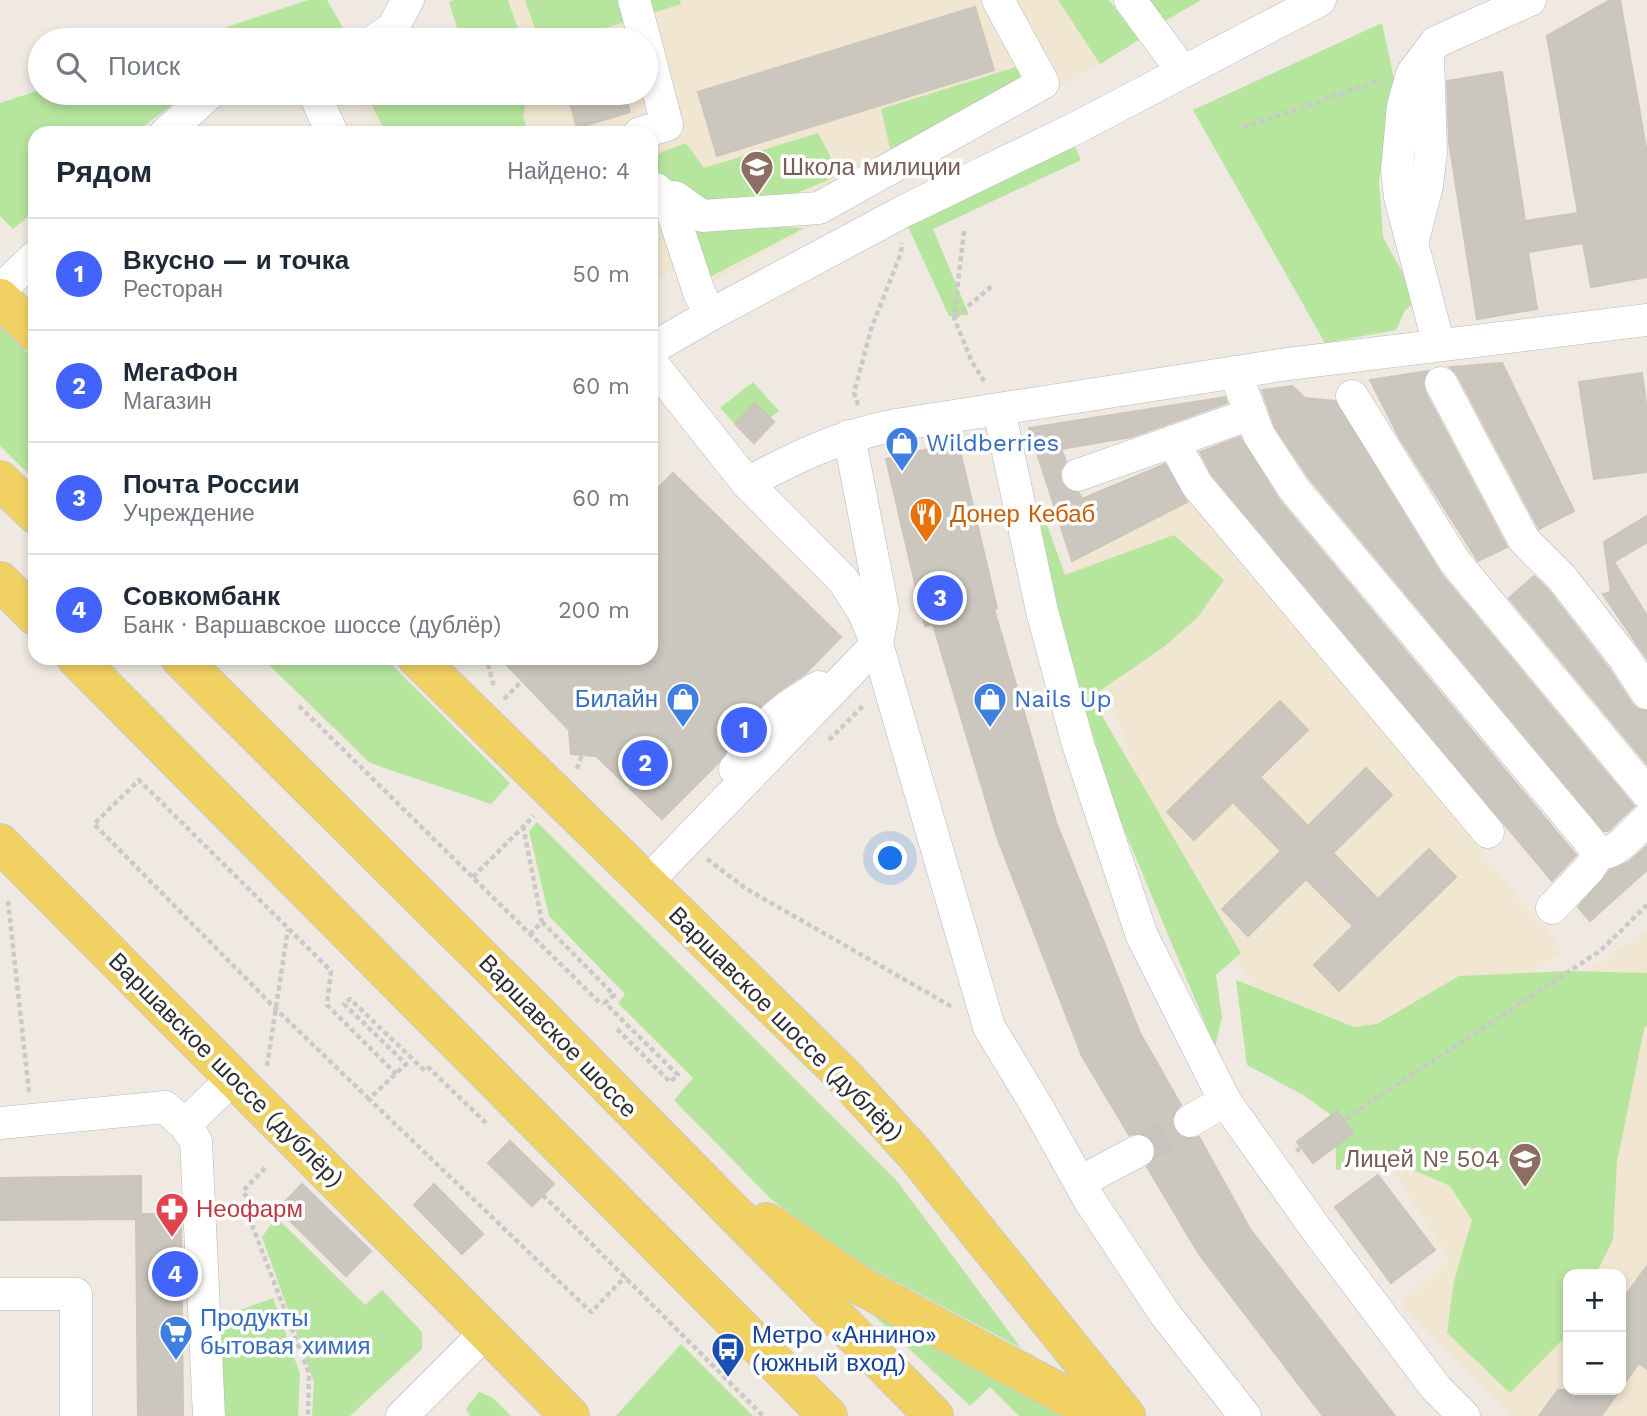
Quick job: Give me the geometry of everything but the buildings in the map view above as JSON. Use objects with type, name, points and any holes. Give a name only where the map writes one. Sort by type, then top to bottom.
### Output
[{"type":"main road","points":[[0,298],[28,325]]},
{"type":"main road","points":[[0,480],[28,507]]},
{"type":"main road","points":[[0,581],[28,609]]},
{"type":"main road","points":[[83,665],[828,1416]]},
{"type":"main road","name":"Варшавское шоссе","points":[[187,665],[534,1010],[934,1416]]},
{"type":"main road","name":"Варшавское шоссе (дублёр)","points":[[424,665],[555,794],[655,874],[842,1074],[915,1154],[1126,1416]]},
{"type":"main road","name":"Варшавское шоссе (дублёр)","points":[[0,843],[570,1416]]},
{"type":"main road","points":[[650,1129],[775,1229],[861,1286],[1103,1416]]},
{"type":"street","points":[[393,28],[408,0]]},
{"type":"street","points":[[634,0],[641,28]]},
{"type":"street","points":[[659,192],[675,197],[702,216],[819,208],[1043,83],[998,0]]},
{"type":"street","points":[[1130,0],[1183,72]]},
{"type":"street","points":[[658,345],[710,314],[905,211],[1076,128],[1320,0]]},
{"type":"street","points":[[1439,345],[1400,197],[1397,170],[1404,106],[1422,60],[1436,42],[1530,0]]},
{"type":"street","points":[[658,91],[667,125],[658,128]]},
{"type":"street","points":[[174,126],[197,105]]},
{"type":"street","points":[[319,105],[329,126]]},
{"type":"street","points":[[659,192],[710,314]]},
{"type":"street","points":[[0,290],[28,264]]},
{"type":"street","points":[[747,482],[810,450],[858,433],[1332,358],[1647,320]]},
{"type":"street","points":[[658,371],[747,482],[843,580],[876,627]]},
{"type":"street","points":[[1235,372],[1259,435],[1294,489],[1600,852],[1608,853],[1618,848],[1647,819]]},
{"type":"street","points":[[1441,383],[1524,540],[1562,578],[1625,659],[1647,693]]},
{"type":"street","points":[[1352,396],[1455,562],[1647,793]]},
{"type":"street","points":[[999,410],[1042,611],[1078,744],[1142,936],[1225,1101],[1436,1388],[1464,1416]]},
{"type":"street","points":[[1078,475],[1251,414]]},
{"type":"street","points":[[858,433],[876,627],[989,1027],[1080,1182],[1166,1314],[1245,1416]]},
{"type":"street","points":[[1173,441],[1198,485],[1488,832]]},
{"type":"street","points":[[655,874],[676,832],[747,757],[759,734],[777,713],[810,692],[876,627]]},
{"type":"street","points":[[655,874],[876,627]]},
{"type":"street","points":[[1552,908],[1589,869],[1600,852]]},
{"type":"street","points":[[185,1125],[233,1078]]},
{"type":"street","points":[[1190,1121],[1225,1101]]},
{"type":"street","points":[[0,1123],[165,1107],[185,1125],[196,1141],[209,1416]]},
{"type":"street","points":[[1080,1182],[1138,1152]]},
{"type":"street","points":[[0,1294],[76,1294],[76,1416]]},
{"type":"street","points":[[402,1416],[486,1332]]},
{"type":"path","points":[[1243,127],[1422,60]]},
{"type":"path","points":[[858,433],[854,393],[871,328],[901,253],[905,211]]},
{"type":"path","points":[[964,231],[954,318],[972,362],[999,410]]},
{"type":"path","points":[[954,318],[992,286]]},
{"type":"path","points":[[498,704],[523,680]]},
{"type":"path","points":[[299,706],[602,1005]]},
{"type":"path","points":[[473,877],[575,775],[582,755]]},
{"type":"path","points":[[396,1074],[327,1005],[331,971],[139,780],[94,824],[276,1009],[592,1312],[626,1276]]},
{"type":"path","points":[[523,826],[542,922],[614,995],[605,1003],[678,1075],[670,1082],[617,1028]]},
{"type":"path","points":[[685,842],[745,888],[989,1027]]},
{"type":"path","points":[[8,901],[32,1122]]},
{"type":"path","points":[[1272,1167],[1600,951],[1647,905]]},
{"type":"path","points":[[530,934],[542,922]]},
{"type":"path","points":[[260,1105],[288,929]]},
{"type":"path","points":[[369,1098],[406,1064],[344,1004],[350,999],[425,1071],[429,1068],[486,1123]]},
{"type":"path","points":[[265,1168],[243,1191],[252,1206],[252,1225],[309,1373],[308,1416]]},
{"type":"path","points":[[543,1195],[764,1416]]},
{"type":"shaded area","name":"Школа милиции","points":[[508,0],[1058,0],[1100,64],[709,284],[701,262],[658,276],[658,126],[376,126],[365,105],[658,105],[658,28],[518,28]]},
{"type":"shaded area","points":[[1193,499],[1563,951],[1345,1102],[1253,986],[1151,832],[1072,561]]},
{"type":"shaded area","name":"Лицей № 504","points":[[1647,930],[1647,1416],[1511,1416],[1401,1304],[1449,1260],[1359,1117]]},
{"type":"green space","points":[[308,0],[327,0],[343,28],[224,28]]},
{"type":"green space","points":[[508,0],[518,28],[457,28],[449,2]]},
{"type":"green space","points":[[525,0],[680,0],[681,4],[606,28],[535,28]]},
{"type":"green space","points":[[1058,0],[1109,0],[1139,40],[1100,64]]},
{"type":"green space","points":[[1142,0],[1201,0],[1160,24]]},
{"type":"green space","points":[[1382,23],[1394,79],[1379,181],[1383,237],[1418,301],[1405,310],[1396,330],[1325,343],[1193,110]]},
{"type":"green space","points":[[1016,67],[1026,81],[890,149],[881,109]]},
{"type":"green space","points":[[28,94],[28,105],[171,105],[144,126],[28,126],[28,217],[13,229],[0,216],[0,103]]},
{"type":"green space","points":[[372,105],[526,105],[523,117],[526,126],[382,126]]},
{"type":"green space","points":[[818,133],[840,175],[720,225],[804,228],[708,278],[658,199],[658,153],[686,143],[704,168]]},
{"type":"green space","points":[[1072,140],[1081,160],[933,229],[969,315],[949,316],[905,220]]},
{"type":"green space","points":[[0,325],[28,353],[28,473],[0,446]]},
{"type":"green space","points":[[753,382],[779,411],[770,418],[754,404],[735,424],[720,408]]},
{"type":"green space","points":[[1037,508],[1045,519],[1065,575],[1174,535],[1224,580],[1197,618],[1165,646],[1091,697],[1241,953],[1216,975],[1222,1017],[1215,1047],[1118,815],[1057,620],[1028,510]]},
{"type":"green space","points":[[269,665],[392,665],[510,783],[491,804],[370,763]]},
{"type":"green space","points":[[537,822],[897,1181],[1021,1348],[846,1255],[771,1199],[674,1100],[693,1078],[618,1003],[625,994],[549,916],[529,831]]},
{"type":"green space","name":"Лицей № 504","points":[[1570,971],[1647,973],[1647,1025],[1617,1162],[1613,1240],[1598,1269],[1563,1269],[1563,1339],[1510,1393],[1447,1333],[1454,1281],[1472,1220],[1450,1186],[1393,1161],[1336,1170],[1335,1118],[1305,1096],[1247,1065],[1236,980],[1354,1027],[1377,1024],[1459,976]]},
{"type":"green space","points":[[276,1217],[365,1305],[382,1290],[422,1332],[422,1349],[350,1416],[312,1416],[314,1382],[262,1237]]},
{"type":"green space","points":[[273,1298],[300,1374],[298,1416],[215,1416],[211,1321]]},
{"type":"green space","points":[[866,1308],[1075,1416],[1019,1416],[990,1387],[970,1406]]},
{"type":"green space","points":[[681,1344],[753,1416],[616,1416]]},
{"type":"green space","points":[[479,1392],[493,1398],[511,1416],[470,1416],[466,1409]]},
{"type":"tunnel","points":[[1138,1151],[1190,1121]]},
{"type":"place","name":"Школа милиции","points":[[757,197]]},
{"type":"place","name":"Wildberries","points":[[902,473]]},
{"type":"place","name":"Донер Кебаб","points":[[926,544]]},
{"type":"place","name":"Почта России","points":[[940,598]]},
{"type":"place","name":"Билайн","points":[[683,729]]},
{"type":"place","name":"Nails Up","points":[[990,729]]},
{"type":"place","name":"Вкусно — и точка","points":[[744,730]]},
{"type":"place","name":"МегаФон","points":[[645,763]]},
{"type":"place","name":"Лицей № 504","points":[[1525,1189]]},
{"type":"place","name":"Неофарм","points":[[172,1239]]},
{"type":"place","name":"Совкомбанк","points":[[175,1274]]},
{"type":"place","name":"Продукты бытовая химия","points":[[176,1362]]},
{"type":"place","name":"Метро «Аннино» (южный вход)","points":[[728,1379]]}]
